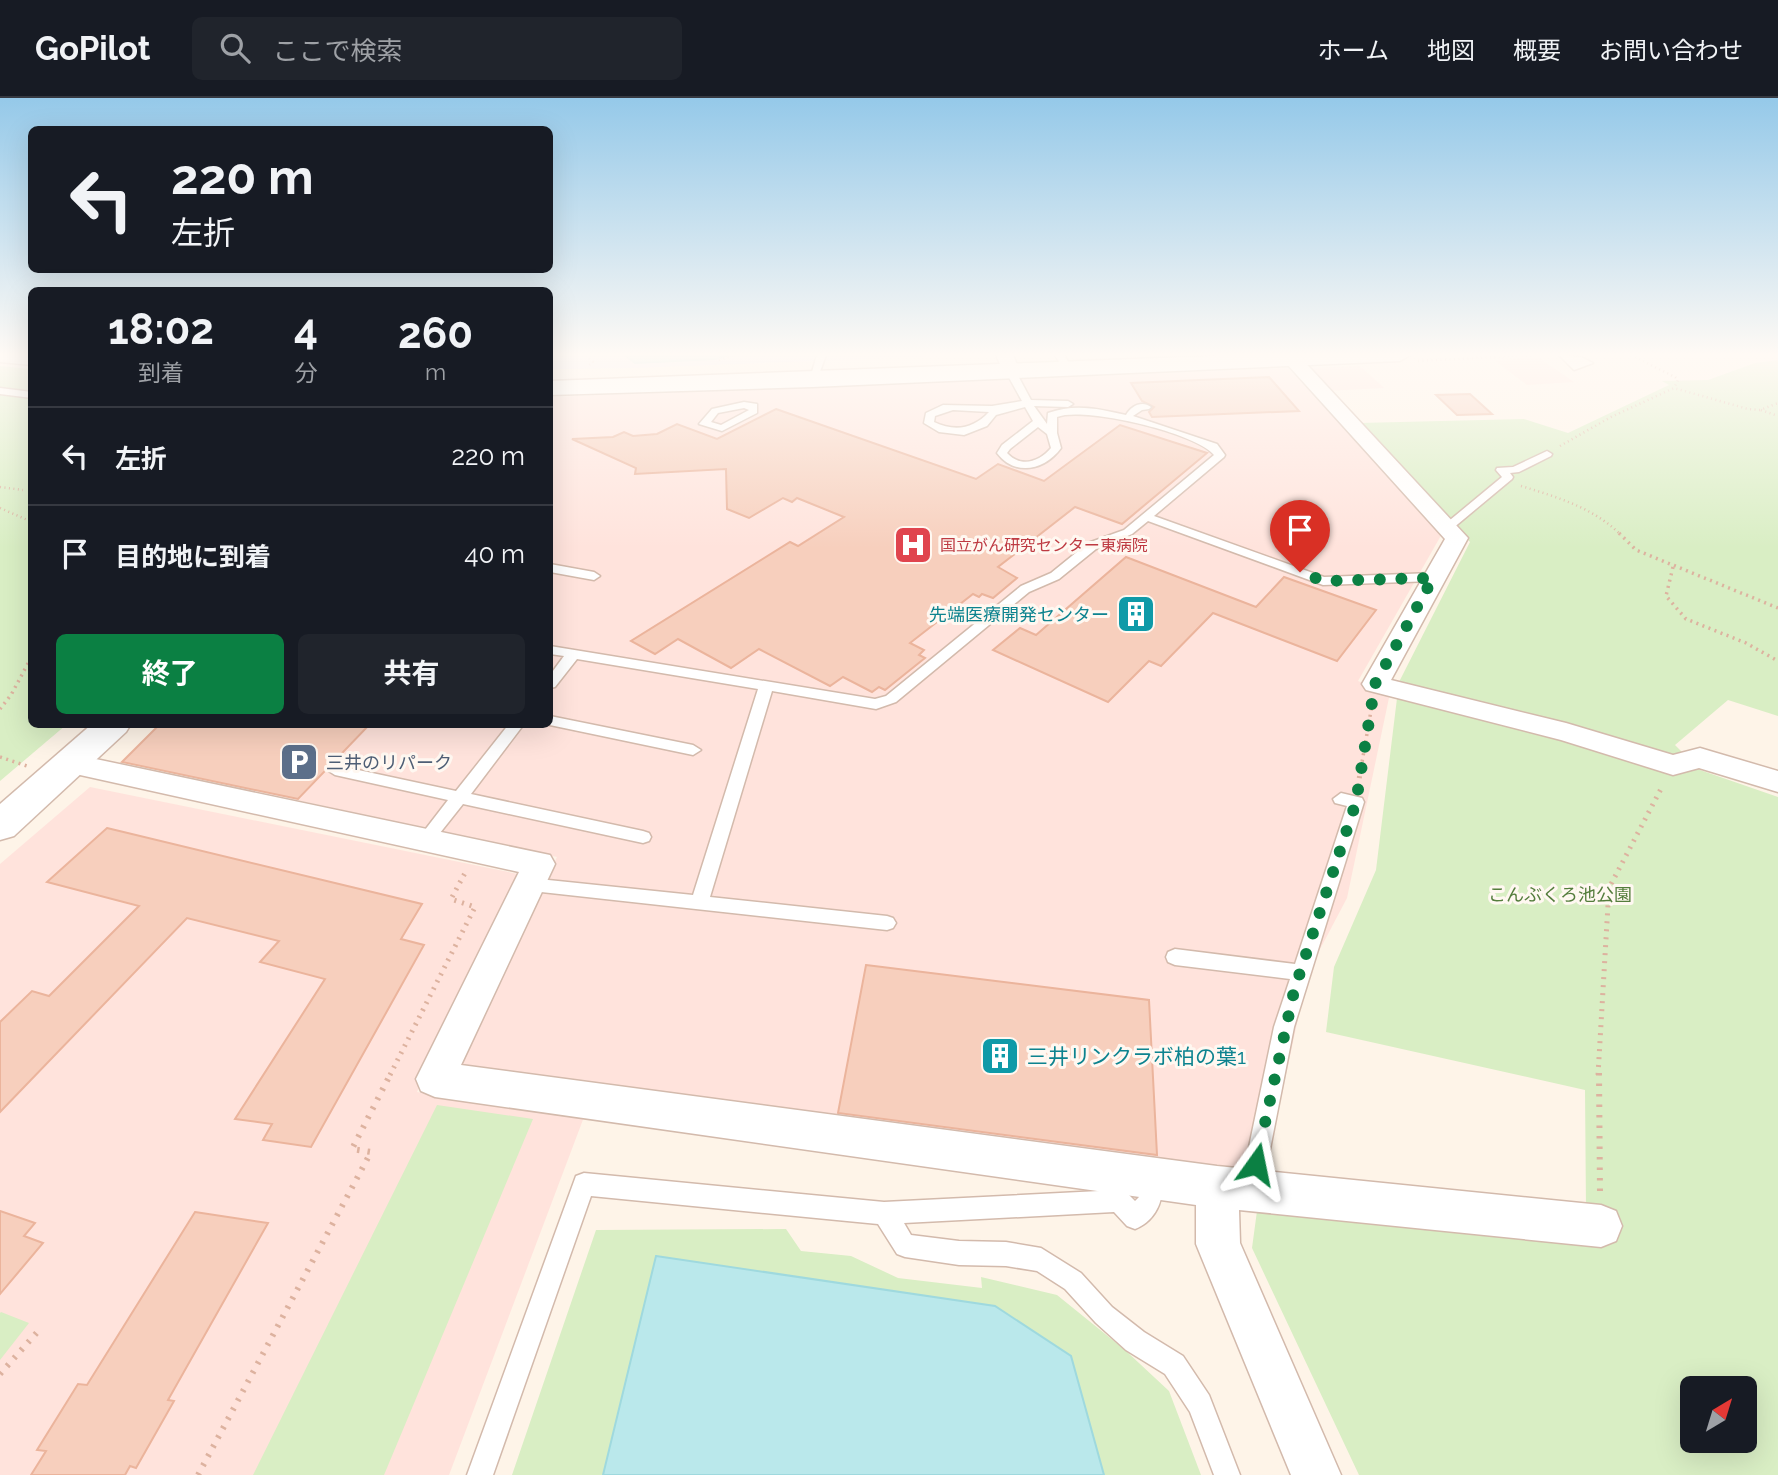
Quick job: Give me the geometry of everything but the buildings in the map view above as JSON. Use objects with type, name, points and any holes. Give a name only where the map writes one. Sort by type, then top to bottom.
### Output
[{"type":"street","points":[[1348,419],[1457,538],[1375,684],[1566,732],[1673,765],[1700,758],[1778,782]]},
{"type":"street","points":[[0,826],[110,728]]},
{"type":"street","points":[[72,764],[539,864],[435,1079],[1234,1189],[1601,1226]]},
{"type":"street","points":[[1234,1189],[1217,1244],[1316,1475]]},
{"type":"lane","points":[[929,419],[929,423],[943,430],[964,432],[987,419]]},
{"type":"lane","points":[[1036,419],[1052,433]]},
{"type":"lane","points":[[1038,422],[1006,447],[1002,453],[1007,460],[1020,465],[1036,465],[1056,448],[1052,419]]},
{"type":"lane","points":[[1132,419],[1164,428]]},
{"type":"lane","points":[[553,651],[876,704],[891,699],[1025,589],[1055,576],[1092,546],[1128,532],[1220,455],[1213,446],[1143,419]]},
{"type":"lane","points":[[1448,527],[1508,477],[1502,470],[1515,470],[1547,454]]},
{"type":"lane","points":[[1147,517],[1323,581],[1433,578]]},
{"type":"lane","points":[[553,569],[594,576]]},
{"type":"lane","points":[[553,680],[573,654]]},
{"type":"lane","points":[[699,903],[766,687]]},
{"type":"lane","points":[[553,723],[693,750]]},
{"type":"lane","points":[[426,839],[514,728]]},
{"type":"lane","points":[[335,770],[643,837]]},
{"type":"lane","points":[[1234,1189],[1284,1027],[1348,800]]},
{"type":"lane","points":[[529,885],[699,903],[763,915],[832,923],[887,923]]},
{"type":"lane","points":[[1175,957],[1300,972]]},
{"type":"lane","points":[[480,1475],[584,1184],[884,1213],[1119,1201],[1135,1218],[1152,1200],[1151,1178]]},
{"type":"lane","points":[[884,1213],[905,1246],[959,1253],[1006,1254],[1041,1260],[1073,1281],[1104,1315],[1174,1365],[1199,1404],[1227,1475]]},
{"type":"path","points":[[1547,454],[1607,419]]},
{"type":"path","points":[[1504,481],[1565,500],[1606,520],[1636,550],[1778,608]]},
{"type":"path","points":[[1,486],[23,490]]},
{"type":"path","points":[[0,508],[28,520]]},
{"type":"path","points":[[1673,567],[1666,596],[1686,619],[1746,643],[1778,661]]},
{"type":"path","points":[[0,709],[28,663]]},
{"type":"path","points":[[1348,800],[1375,684]]},
{"type":"path","points":[[0,757],[31,768]]},
{"type":"path","points":[[1601,1226],[1598,1082],[1609,888],[1673,765]]},
{"type":"path","points":[[198,1475],[370,1152],[352,1149],[475,907],[451,899],[477,850]]},
{"type":"path","points":[[0,1374],[40,1329]]},
{"type":"shaded area","points":[[553,419],[1336,419],[1443,532],[1358,681],[1390,693],[1347,898],[1308,972],[1262,1187],[452,1073],[557,857],[122,762],[157,728],[553,728]]},
{"type":"shaded area","points":[[90,787],[518,874],[417,1092],[584,1117],[449,1475],[0,1475],[0,864]]},
{"type":"green space","points":[[0,419],[28,419],[28,728],[62,728],[0,781]]},
{"type":"green space","name":"こんぶくろ池公園","points":[[1525,419],[1568,433],[1597,419],[1778,419],[1778,716],[1728,700],[1675,745],[1700,770],[1778,797],[1778,1475],[1359,1475],[1252,1248],[1257,1211],[1586,1209],[1585,1090],[1326,1032],[1334,967],[1376,870],[1399,682],[1470,542],[1359,423]]},
{"type":"green space","points":[[437,1105],[533,1119],[384,1475],[253,1475]]},
{"type":"green space","points":[[786,1229],[801,1251],[851,1256],[898,1278],[982,1288],[981,1277],[1057,1295],[1125,1350],[1169,1391],[1201,1475],[1104,1475],[1071,1356],[656,1256],[603,1475],[512,1475],[596,1230]]},
{"type":"green space","points":[[0,1313],[29,1323],[0,1360]]},
{"type":"water","points":[[656,1256],[995,1306],[1071,1356],[1104,1475],[603,1475]]},
{"type":"place","name":"国立がん研究センター東病院","points":[[913,545]]},
{"type":"place","name":"先端医療開発センター","points":[[1136,614]]},
{"type":"place","name":"三井のリパーク","points":[[299,762]]},
{"type":"place","name":"三井リンクラボ柏の葉1","points":[[1000,1056]]},
{"type":"route","points":[[1256,1164],[1284,1027],[1356,802],[1375,684],[1433,578],[1323,581],[1300,572]]}]
